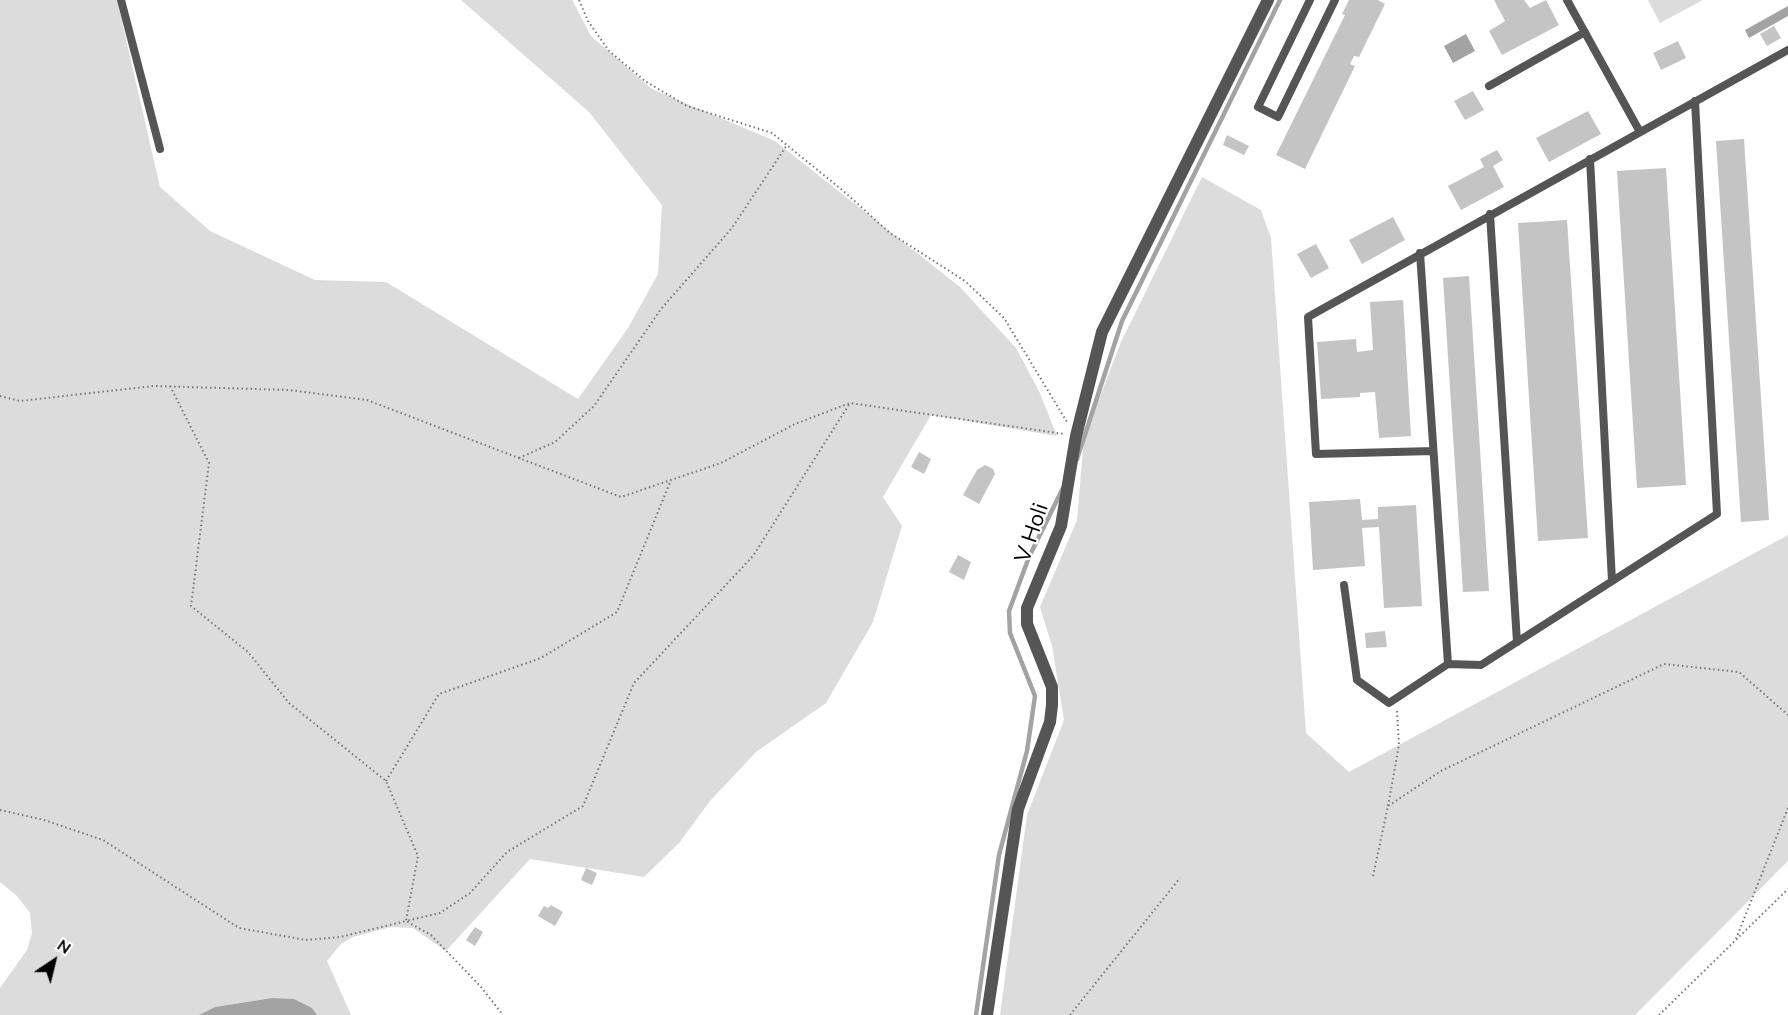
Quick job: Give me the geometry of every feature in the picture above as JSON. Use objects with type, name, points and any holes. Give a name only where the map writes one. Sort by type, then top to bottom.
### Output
[{"type":"street","name":"V Holi","points":[[987,1015],[1018,810],[1050,722],[1052,705],[1052,687],[1027,624],[1028,608],[1061,526],[1076,436],[1102,332],[1268,0]]},
{"type":"lane","points":[[121,0],[160,149]]},
{"type":"lane","points":[[1310,0],[1258,107],[1278,117],[1335,0]]},
{"type":"lane","points":[[1567,0],[1640,132]]},
{"type":"lane","points":[[1489,86],[1585,32]]},
{"type":"lane","points":[[1433,451],[1316,454],[1308,317],[1788,50]]},
{"type":"lane","points":[[1344,585],[1357,680],[1389,703],[1448,664],[1480,665],[1717,514],[1695,101]]},
{"type":"lane","points":[[1590,159],[1612,581]]},
{"type":"lane","points":[[1490,214],[1517,642]]},
{"type":"lane","points":[[1420,253],[1448,664]]},
{"type":"path","points":[[579,0],[588,21],[609,51],[645,81],[687,106],[772,133],[890,233],[964,281],[1004,318],[1076,436]]},
{"type":"path","points":[[519,458],[555,442],[594,406],[661,309],[732,228],[787,145]]},
{"type":"path","points":[[0,396],[20,401],[170,386],[289,390],[367,400],[621,497],[721,463],[795,423],[850,403],[1076,436]]},
{"type":"path","points":[[170,386],[208,463],[191,606],[248,652],[289,704],[386,782],[418,856],[406,921]]},
{"type":"path","points":[[0,810],[45,820],[103,840],[239,928],[306,940],[340,937],[440,913],[463,898],[507,852],[583,806],[634,683],[753,556],[850,403]]},
{"type":"path","points":[[386,782],[438,694],[540,658],[616,612],[671,480]]},
{"type":"path","points":[[1388,806],[1441,771],[1664,664],[1739,672],[1788,715]]},
{"type":"path","points":[[1373,876],[1399,745],[1396,698]]},
{"type":"path","points":[[1735,940],[1788,808]]},
{"type":"path","points":[[1070,1015],[1180,879]]},
{"type":"path","points":[[1659,1015],[1788,888]]},
{"type":"path","points":[[406,921],[431,935],[481,987],[503,1015]]},
{"type":"shaded area","points":[[0,0],[117,0],[160,187],[210,231],[315,280],[386,282],[578,399],[628,328],[658,274],[662,205],[589,112],[461,0],[572,0],[591,36],[652,89],[775,141],[960,287],[1016,348],[1039,391],[1057,436],[931,415],[883,497],[902,526],[873,622],[826,703],[756,752],[710,801],[679,843],[644,877],[530,859],[446,951],[413,928],[391,927],[353,937],[341,944],[327,961],[351,1015],[317,1015],[312,1008],[272,998],[215,1007],[199,1015],[0,1015],[0,988],[27,950],[32,933],[30,913],[17,896],[0,882]]},
{"type":"shaded area","points":[[1648,0],[1703,0],[1660,23]]},
{"type":"shaded area","points":[[1788,6],[1788,16],[1749,38],[1745,30]]},
{"type":"shaded area","points":[[1466,34],[1475,51],[1453,63],[1444,46]]},
{"type":"shaded area","points":[[1202,177],[1261,210],[1271,238],[1306,733],[1349,772],[1788,535],[1788,861],[1635,1015],[1000,1015],[1027,815],[1064,720],[1052,646],[1040,607],[1077,520],[1084,438],[1121,342]]},
{"type":"shaded area","points":[[272,998],[294,999],[312,1008],[317,1015],[199,1015],[215,1007]]},
{"type":"building","points":[[1349,0],[1378,0],[1385,4],[1359,57],[1354,56],[1350,64],[1355,66],[1305,169],[1276,155],[1345,15],[1342,14]]},
{"type":"building","points":[[1494,0],[1524,0],[1530,8],[1546,0],[1559,25],[1502,55],[1489,31],[1505,21]]},
{"type":"building","points":[[1774,26],[1781,38],[1767,46],[1760,34]]},
{"type":"building","points":[[1678,41],[1686,58],[1661,70],[1653,53]]},
{"type":"building","points":[[1473,91],[1484,110],[1465,120],[1454,101]]},
{"type":"building","points":[[1588,111],[1601,134],[1549,162],[1536,138]]},
{"type":"building","points":[[1227,135],[1249,146],[1244,155],[1223,145]]},
{"type":"building","points":[[1744,139],[1769,520],[1741,522],[1716,141]]},
{"type":"building","points":[[1497,150],[1503,160],[1493,166],[1504,187],[1461,210],[1448,186],[1484,167],[1480,159]]},
{"type":"building","points":[[1666,168],[1686,485],[1637,488],[1617,171]]},
{"type":"building","points":[[1393,217],[1405,240],[1362,264],[1349,240]]},
{"type":"building","points":[[1567,220],[1588,538],[1538,541],[1518,223]]},
{"type":"building","points":[[1316,244],[1329,268],[1311,278],[1297,254]]},
{"type":"building","points":[[1469,276],[1489,591],[1463,592],[1443,278]]},
{"type":"building","points":[[1403,300],[1411,436],[1379,438],[1375,392],[1360,393],[1360,397],[1321,399],[1317,342],[1356,339],[1357,352],[1373,350],[1370,302]]},
{"type":"building","points":[[919,452],[931,459],[924,474],[911,467]]},
{"type":"building","points":[[985,465],[993,469],[995,474],[979,504],[963,495],[977,470]]},
{"type":"building","points":[[1360,499],[1362,520],[1378,519],[1378,507],[1416,505],[1422,606],[1384,608],[1379,527],[1362,528],[1365,566],[1313,570],[1309,502]]},
{"type":"building","points":[[958,555],[971,562],[964,580],[949,572]]},
{"type":"building","points":[[1385,631],[1387,647],[1366,648],[1365,633]]},
{"type":"building","points":[[586,868],[597,873],[592,885],[581,880]]},
{"type":"building","points":[[551,905],[563,912],[555,926],[538,916],[544,906],[548,908]]},
{"type":"building","points":[[475,927],[483,932],[475,946],[466,940]]},
{"type":"waterway","points":[[1077,459],[1122,321],[1280,0]]},
{"type":"waterway","points":[[976,1015],[999,855],[1027,751],[1035,696],[1010,633],[1009,611],[1029,557],[1063,488]]}]
